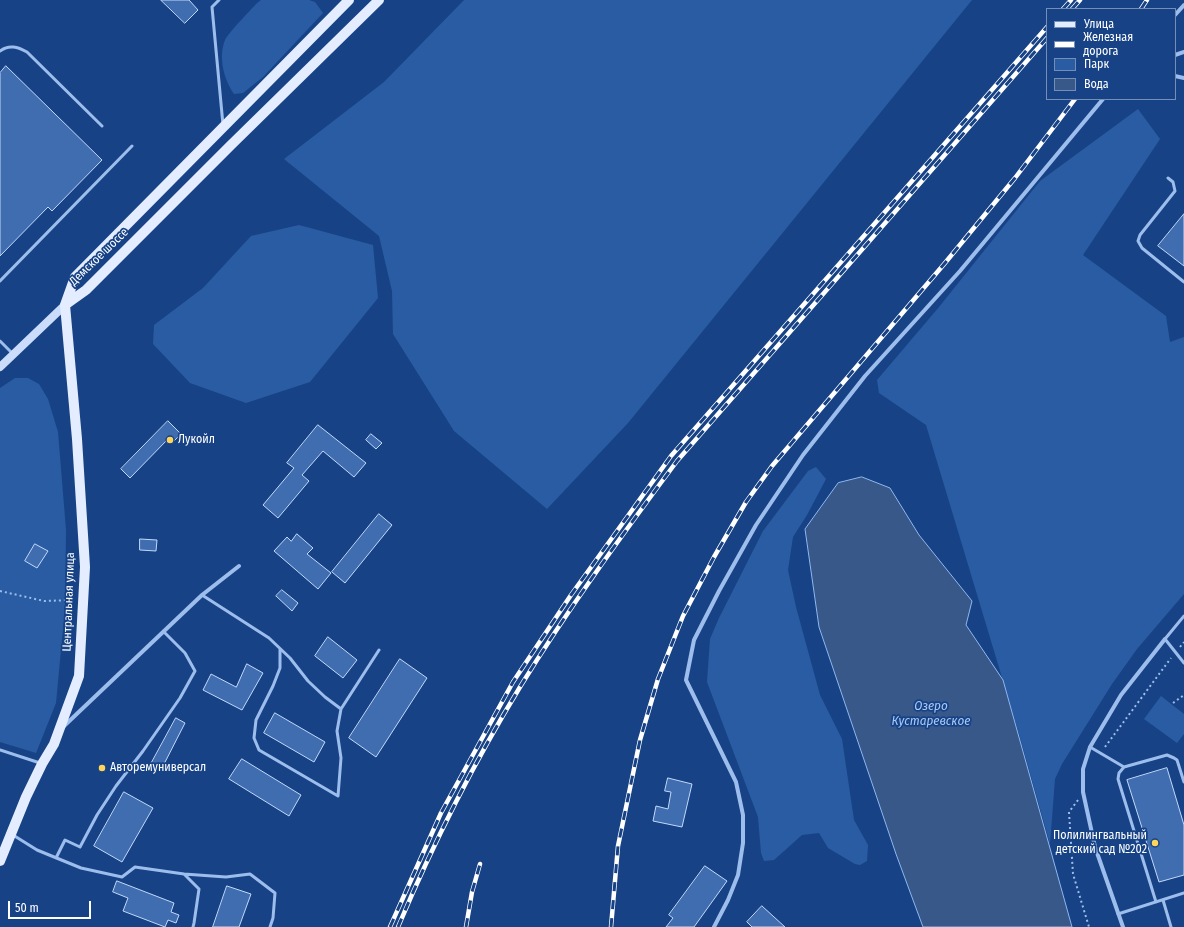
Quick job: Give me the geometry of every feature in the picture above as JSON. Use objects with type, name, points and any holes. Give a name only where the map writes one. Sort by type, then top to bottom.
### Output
[{"type":"main road","name":"Демское шоссе","points":[[65,305],[75,277],[346,0]]},
{"type":"main road","name":"Демское шоссе","points":[[65,305],[86,290],[225,150],[379,0]]},
{"type":"main road","points":[[0,367],[65,305]]},
{"type":"main road","name":"Центральная улица","points":[[0,860],[26,798],[42,764],[54,744],[79,676],[85,567],[77,439],[65,305]]},
{"type":"street","points":[[1176,14],[1184,5]]},
{"type":"street","points":[[714,927],[728,900],[738,875],[743,843],[743,815],[736,782],[686,680],[694,640],[719,591],[756,525],[803,455],[865,376],[960,271],[1098,105],[1104,100]]},
{"type":"street","points":[[59,732],[202,595],[239,566]]},
{"type":"street","points":[[1123,927],[1096,854],[1083,792],[1083,769],[1090,747],[1125,690],[1165,639]]},
{"type":"lane","points":[[219,0],[212,6],[223,126]]},
{"type":"lane","points":[[0,51],[4,48],[12,46],[18,47],[26,52],[102,126]]},
{"type":"lane","points":[[0,281],[132,146]]},
{"type":"lane","points":[[1168,178],[1173,182],[1175,188],[1174,191],[1140,235],[1138,241],[1142,248],[1184,282]]},
{"type":"lane","points":[[0,341],[13,354]]},
{"type":"lane","points":[[202,595],[269,638],[290,658],[308,681],[325,697],[341,709]]},
{"type":"lane","points":[[1184,616],[1165,639],[1184,663]]},
{"type":"lane","points":[[56,858],[66,840],[80,847],[97,815],[116,786],[147,746],[180,698],[195,671],[185,653],[164,632]]},
{"type":"lane","points":[[280,649],[280,668],[256,720],[254,738],[259,750],[338,796],[341,758],[337,731],[341,709],[379,650]]},
{"type":"lane","points":[[1090,747],[1124,767]]},
{"type":"lane","points":[[0,750],[42,764]]},
{"type":"lane","points":[[1156,902],[1118,779],[1119,773],[1124,767],[1167,755],[1176,760],[1184,782]]},
{"type":"lane","points":[[11,834],[37,850],[80,868],[122,877],[135,867],[184,874],[226,877],[250,874],[275,893],[274,918],[270,927]]},
{"type":"lane","points":[[184,874],[199,889],[193,927]]},
{"type":"lane","points":[[1118,914],[1184,893]]},
{"type":"lane","points":[[1163,900],[1171,927]]},
{"type":"path","points":[[0,591],[44,601],[82,600]]},
{"type":"path","points":[[1100,753],[1184,642]]},
{"type":"path","points":[[1173,703],[1184,695]]},
{"type":"path","points":[[1083,792],[1069,812],[1073,874],[1082,907],[1090,927]]},
{"type":"green space","points":[[261,0],[309,0],[315,2],[323,13],[263,77],[243,93],[234,94],[227,82],[223,68],[222,54],[225,40]]},
{"type":"green space","points":[[464,0],[972,0],[628,423],[547,509],[454,431],[393,334],[392,291],[379,236],[284,159],[384,82]]},
{"type":"green space","points":[[1138,109],[1160,139],[1083,255],[1166,316],[1170,342],[1184,337],[1184,594],[1137,649],[1112,684],[1062,764],[1055,779],[1050,844],[1019,734],[926,425],[879,393],[877,380],[939,307],[1040,181]]},
{"type":"green space","points":[[299,225],[373,245],[378,298],[310,382],[246,403],[190,383],[153,344],[154,325],[203,288],[251,236]]},
{"type":"green space","points":[[15,378],[28,378],[39,384],[48,399],[58,432],[66,530],[65,607],[56,703],[36,753],[0,742],[0,388]]},
{"type":"green space","points":[[816,467],[826,479],[807,515],[793,537],[788,570],[796,607],[820,695],[842,739],[854,820],[868,845],[867,861],[860,865],[855,864],[828,848],[819,833],[802,835],[774,860],[764,861],[761,853],[758,817],[707,682],[710,639],[763,531],[808,471]]},
{"type":"green space","points":[[1161,696],[1184,714],[1184,734],[1177,743],[1144,719]]},
{"type":"water","name":"Озеро Кустаревское","points":[[862,477],[890,488],[919,535],[972,601],[966,625],[1003,680],[1072,927],[923,927],[896,854],[819,627],[805,529],[838,483]]},
{"type":"building","points":[[161,0],[189,0],[198,10],[185,23]]},
{"type":"building","points":[[6,66],[102,160],[52,211],[48,207],[0,256],[0,73]]},
{"type":"building","points":[[1184,214],[1184,266],[1158,246]]},
{"type":"building","points":[[168,421],[181,434],[171,444],[167,440],[130,478],[121,469]]},
{"type":"building","points":[[318,425],[366,463],[354,477],[323,451],[302,475],[309,481],[278,518],[263,505],[294,468],[287,463]]},
{"type":"building","points":[[371,434],[382,443],[376,449],[366,440]]},
{"type":"building","points":[[379,514],[392,525],[345,583],[332,572]]},
{"type":"building","points":[[297,534],[313,548],[307,554],[331,573],[318,589],[274,551],[287,537],[291,541]]},
{"type":"building","points":[[140,539],[157,540],[156,551],[140,550]]},
{"type":"building","points":[[35,544],[48,551],[37,568],[25,561]]},
{"type":"building","points":[[282,590],[298,603],[292,611],[276,596]]},
{"type":"building","points":[[328,637],[357,660],[343,678],[315,656]]},
{"type":"building","points":[[400,659],[427,678],[376,757],[349,738]]},
{"type":"building","points":[[247,664],[263,673],[242,710],[203,690],[211,674],[236,687]]},
{"type":"building","points":[[275,713],[325,742],[314,762],[264,733]]},
{"type":"building","points":[[176,718],[185,723],[161,770],[151,764]]},
{"type":"building","points":[[242,759],[301,795],[289,816],[229,779]]},
{"type":"building","points":[[1167,768],[1184,825],[1184,875],[1159,882],[1127,780]]},
{"type":"building","points":[[668,778],[692,784],[682,827],[653,821],[656,806],[668,809],[671,792],[665,791]]},
{"type":"building","points":[[124,792],[153,808],[122,862],[94,846]]},
{"type":"building","points":[[705,866],[727,881],[694,927],[666,927],[673,918],[669,915]]},
{"type":"building","points":[[117,881],[174,903],[171,912],[179,915],[176,923],[168,920],[165,927],[123,911],[128,898],[113,892]]},
{"type":"building","points":[[227,886],[251,894],[239,927],[213,927]]},
{"type":"building","points":[[762,906],[785,927],[752,927],[747,922]]},
{"type":"railway","points":[[1064,8],[1071,0]]},
{"type":"railway","points":[[1073,8],[1080,0]]},
{"type":"railway","points":[[1142,8],[1147,0]]},
{"type":"railway","points":[[390,927],[441,813],[513,682],[571,595],[671,456],[1046,28]]},
{"type":"railway","points":[[398,927],[425,865],[454,805],[486,745],[520,687],[557,629],[636,517],[677,461],[1046,39]]},
{"type":"railway","points":[[611,927],[618,846],[640,740],[658,679],[683,616],[714,557],[746,502],[772,466],[945,263],[1015,178],[1074,100]]},
{"type":"railway","points":[[466,927],[472,892],[480,864]]},
{"type":"place","name":"Лукойл","points":[[170,440]]},
{"type":"place","name":"Авторемуниверсал","points":[[102,768]]},
{"type":"place","name":"Полилингвальный детский сад №202","points":[[1155,843]]}]
